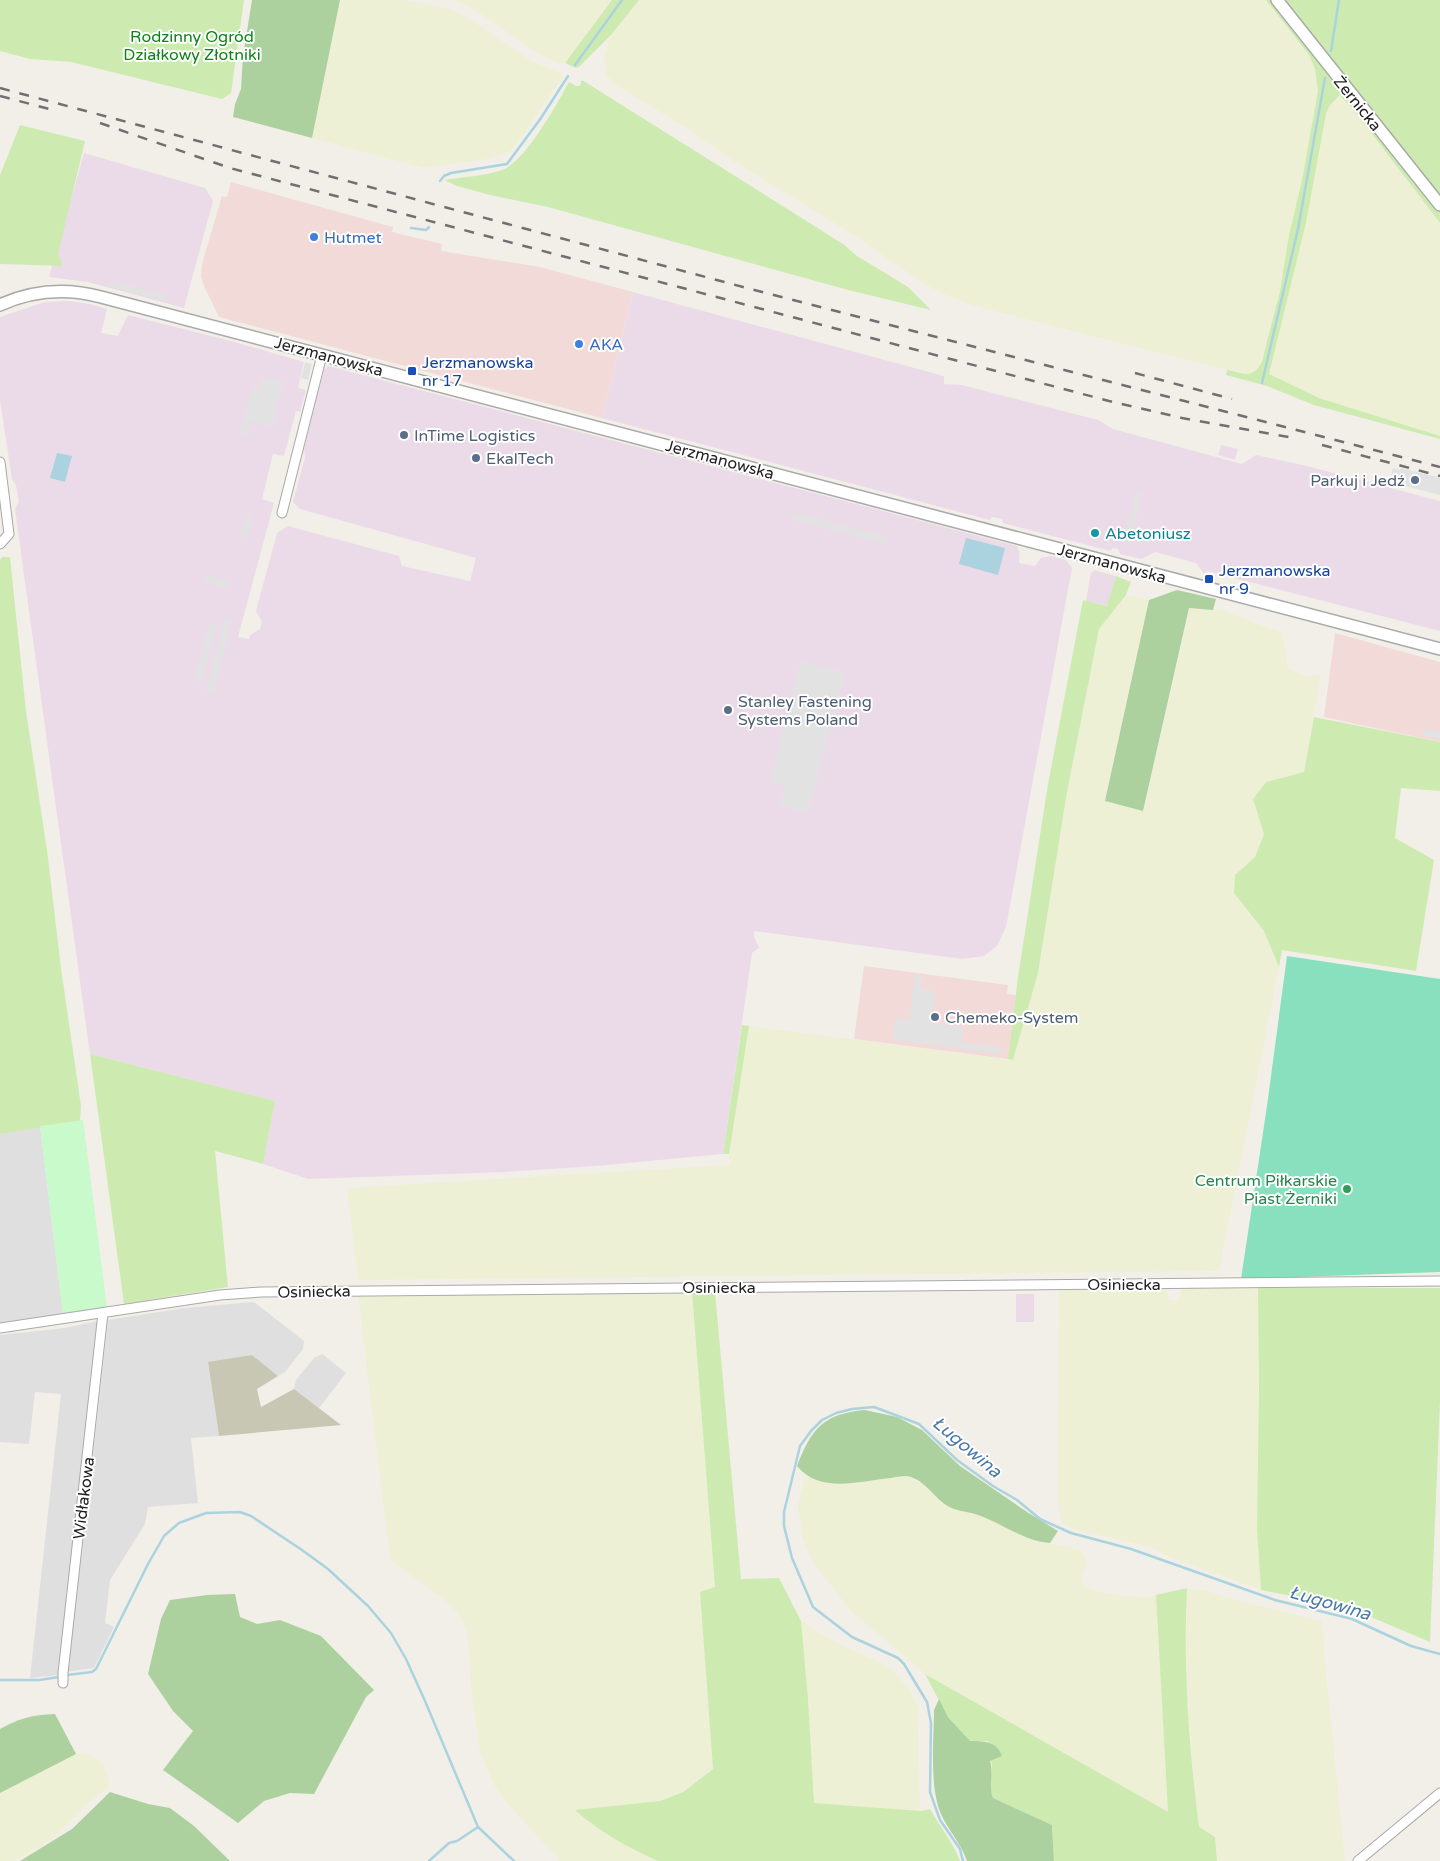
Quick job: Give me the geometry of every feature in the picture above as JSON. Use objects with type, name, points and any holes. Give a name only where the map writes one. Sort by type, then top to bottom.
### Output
[{"type":"street","name":"Żernicka","points":[[1277,0],[1440,205]]},
{"type":"street","name":"Jerzmanowska","points":[[0,305],[17,298],[51,291],[86,293],[1440,649]]},
{"type":"street","points":[[282,513],[322,355]]},
{"type":"street","points":[[0,462],[9,534],[0,544]]},
{"type":"street","name":"Osiniecka","points":[[0,1328],[220,1295],[311,1290],[1440,1282]]},
{"type":"street","name":"Widłakowa","points":[[63,1683],[103,1313]]},
{"type":"street","points":[[1358,1861],[1440,1793]]},
{"type":"shaded area","points":[[340,0],[405,0],[446,8],[480,26],[530,60],[564,75],[514,148],[508,153],[488,159],[423,168],[312,138]]},
{"type":"shaded area","points":[[452,0],[612,0],[565,63],[557,63],[527,47],[492,21],[462,3]]},
{"type":"shaded area","points":[[639,0],[1266,0],[1309,55],[1315,69],[1318,91],[1302,180],[1289,235],[1280,291],[1257,371],[1252,374],[1227,370],[1002,313],[969,304],[941,293],[923,283],[852,234],[614,84],[606,74],[604,58],[611,35]]},
{"type":"shaded area","points":[[1340,95],[1440,223],[1440,436],[1319,398],[1269,374],[1306,223],[1326,114],[1330,105]]},
{"type":"shaded area","points":[[84,153],[205,188],[213,201],[184,308],[88,282],[49,277]]},
{"type":"shaded area","points":[[231,182],[393,227],[392,232],[442,244],[441,251],[540,267],[633,292],[602,418],[219,317],[201,277],[202,264],[222,196],[227,197]]},
{"type":"shaded area","points":[[110,280],[166,295],[164,301],[108,286]]},
{"type":"shaded area","points":[[633,292],[944,376],[944,384],[962,385],[1098,420],[1113,429],[1242,464],[1256,455],[1307,466],[1440,501],[1440,631],[1207,571],[1206,576],[1196,563],[1155,552],[1142,559],[1120,554],[1118,549],[1113,548],[1110,551],[1003,523],[1002,519],[992,517],[990,520],[602,418]]},
{"type":"shaded area","points":[[68,301],[107,309],[101,333],[118,336],[128,315],[304,362],[298,388],[306,390],[300,412],[296,411],[284,456],[273,454],[262,499],[274,503],[238,637],[249,639],[250,635],[260,629],[262,622],[256,611],[277,533],[288,526],[399,556],[402,566],[470,581],[476,558],[300,509],[293,502],[305,457],[304,450],[317,395],[324,370],[328,366],[1017,546],[1020,554],[1019,563],[1035,566],[1041,558],[1050,556],[1066,560],[1072,568],[1006,927],[997,946],[984,956],[962,959],[754,931],[754,937],[759,948],[752,953],[723,1154],[596,1166],[505,1172],[308,1179],[263,1164],[275,1101],[90,1054],[15,509],[19,502],[16,485],[12,479],[0,400],[0,317],[45,302]]},
{"type":"shaded area","points":[[305,362],[312,364],[308,380],[301,378]]},
{"type":"shaded area","points":[[262,377],[284,382],[272,427],[251,421],[247,435],[240,433],[252,387],[259,389]]},
{"type":"shaded area","points":[[1221,445],[1238,449],[1235,460],[1218,455]]},
{"type":"shaded area","name":"Parkuj i Jedź","points":[[1393,468],[1400,470],[1401,468],[1440,478],[1440,495],[1390,482]]},
{"type":"shaded area","points":[[1136,492],[1142,493],[1129,545],[1123,544]]},
{"type":"shaded area","points":[[794,513],[887,537],[886,543],[792,520]]},
{"type":"shaded area","points":[[246,515],[252,516],[247,538],[240,536]]},
{"type":"shaded area","points":[[1094,570],[1116,576],[1108,606],[1086,601],[1091,572],[1093,573]]},
{"type":"shaded area","points":[[206,575],[228,581],[226,588],[205,582]]},
{"type":"shaded area","points":[[1126,595],[1149,600],[1105,801],[1143,810],[1190,608],[1222,610],[1282,633],[1288,668],[1304,676],[1321,675],[1304,772],[1266,782],[1253,799],[1264,834],[1255,857],[1235,875],[1234,894],[1264,931],[1279,967],[1219,1271],[358,1280],[347,1188],[730,1165],[729,1154],[736,1101],[749,1026],[1013,1060],[1038,973],[1067,792],[1099,629]]},
{"type":"shaded area","points":[[225,619],[232,621],[213,693],[206,691]]},
{"type":"shaded area","points":[[209,623],[217,625],[201,683],[194,681]]},
{"type":"shaded area","points":[[1335,633],[1440,662],[1440,742],[1324,717]]},
{"type":"shaded area","points":[[801,661],[845,673],[808,813],[780,805],[785,785],[770,781]]},
{"type":"shaded area","points":[[1423,729],[1440,732],[1440,739],[1422,735]]},
{"type":"shaded area","name":"Chemeko-System","points":[[864,966],[1008,985],[1007,994],[1016,995],[1008,1059],[854,1039]]},
{"type":"shaded area","points":[[915,975],[922,977],[921,989],[936,991],[931,1023],[963,1027],[961,1042],[1002,1048],[1001,1054],[893,1040],[896,1018],[909,1020]]},
{"type":"shaded area","points":[[40,1126],[63,1314],[0,1323],[0,1134]]},
{"type":"shaded area","points":[[1165,1288],[1170,1300],[1178,1300],[1182,1288],[1258,1288],[1257,1530],[1261,1590],[1172,1558],[1151,1547],[1076,1530],[1066,1526],[1061,1521],[1058,1503],[1059,1290]]},
{"type":"shaded area","points":[[692,1292],[715,1588],[700,1593],[713,1769],[683,1792],[660,1801],[575,1810],[588,1822],[658,1861],[560,1861],[504,1800],[493,1783],[480,1752],[472,1697],[467,1632],[458,1613],[442,1598],[390,1560],[358,1295]]},
{"type":"shaded area","points":[[1016,1294],[1034,1294],[1034,1322],[1016,1322]]},
{"type":"shaded area","points":[[254,1302],[304,1341],[303,1349],[285,1372],[278,1376],[252,1355],[208,1363],[219,1436],[191,1438],[198,1503],[148,1507],[145,1524],[110,1580],[105,1623],[114,1627],[94,1668],[66,1672],[82,1553],[108,1320],[184,1308]]},
{"type":"shaded area","points":[[98,1321],[60,1675],[30,1678],[61,1394],[35,1392],[29,1444],[0,1442],[0,1335],[65,1328]]},
{"type":"shaded area","points":[[322,1354],[346,1373],[319,1408],[294,1389],[296,1380],[314,1358]]},
{"type":"shaded area","points":[[252,1355],[278,1376],[257,1389],[261,1407],[294,1389],[341,1425],[219,1436],[208,1362]]},
{"type":"shaded area","points":[[805,1476],[829,1484],[907,1476],[923,1484],[946,1505],[956,1510],[994,1521],[1037,1542],[1062,1545],[1080,1550],[1087,1559],[1081,1582],[1086,1587],[1122,1596],[1148,1597],[1156,1595],[1168,1812],[925,1674],[853,1613],[816,1567],[803,1540],[798,1505]]},
{"type":"shaded area","points":[[1187,1588],[1203,1590],[1250,1604],[1322,1621],[1344,1861],[1217,1861],[1215,1837],[1199,1827],[1195,1796],[1186,1687]]},
{"type":"shaded area","points":[[801,1621],[829,1639],[882,1663],[897,1675],[910,1691],[918,1706],[920,1812],[814,1804]]},
{"type":"shaded area","points":[[76,1754],[90,1755],[102,1763],[110,1782],[107,1789],[89,1802],[59,1833],[41,1846],[14,1861],[0,1861],[0,1793]]},
{"type":"green space","name":"Rodzinny Ogród Działkowy Złotniki","points":[[0,0],[244,0],[231,93],[222,99],[71,62],[30,59],[0,51]]},
{"type":"green space","points":[[252,0],[340,0],[312,138],[233,117],[235,104],[241,89],[243,56]]},
{"type":"green space","points":[[612,0],[639,0],[611,35],[579,67],[576,68],[565,63]]},
{"type":"green space","points":[[1266,0],[1271,0],[1326,72],[1440,212],[1440,223],[1340,95],[1330,105],[1326,114],[1306,223],[1269,374],[1319,398],[1440,436],[1440,439],[1314,405],[1267,386],[1226,375],[1227,370],[1252,373],[1259,367],[1262,361],[1280,291],[1289,235],[1302,180],[1318,91],[1315,69],[1309,55]]},
{"type":"green space","points":[[1283,0],[1440,0],[1440,196]]},
{"type":"green space","points":[[582,80],[843,244],[857,256],[908,287],[931,310],[852,291],[548,207],[490,195],[457,186],[444,180],[488,174],[511,165],[540,131],[569,82],[580,86]]},
{"type":"green space","points":[[20,125],[85,141],[58,254],[63,266],[0,264],[0,175]]},
{"type":"green space","points":[[2,557],[10,557],[26,711],[47,850],[61,968],[81,1106],[80,1121],[0,1134],[0,560]]},
{"type":"green space","points":[[1116,576],[1131,582],[1126,595],[1099,629],[1067,792],[1038,973],[1013,1060],[1008,1059],[1018,977],[1048,784],[1083,600],[1107,606]]},
{"type":"green space","points":[[1177,590],[1216,599],[1213,610],[1189,608],[1143,811],[1105,801],[1149,600]]},
{"type":"green space","points":[[1314,717],[1440,742],[1440,791],[1401,788],[1395,838],[1434,860],[1416,971],[1282,950],[1279,967],[1264,931],[1234,893],[1235,875],[1255,857],[1264,834],[1253,799],[1266,782],[1304,772]]},
{"type":"green space","name":"Centrum Piłkarskie Piast Żerniki","points":[[1287,956],[1440,979],[1440,1272],[1241,1279]]},
{"type":"green space","points":[[742,1025],[749,1026],[729,1154],[723,1154]]},
{"type":"green space","points":[[90,1054],[275,1101],[263,1164],[215,1151],[228,1287],[124,1304]]},
{"type":"green space","points":[[83,1120],[107,1308],[63,1314],[40,1126]]},
{"type":"green space","points":[[1258,1288],[1440,1288],[1440,1401],[1430,1642],[1347,1607],[1261,1590],[1257,1530]]},
{"type":"green space","points":[[692,1292],[715,1292],[741,1579],[779,1578],[801,1621],[814,1803],[920,1811],[930,1809],[960,1861],[658,1861],[614,1839],[575,1810],[660,1801],[683,1792],[713,1769],[700,1592],[715,1587]]},
{"type":"green space","points":[[865,1410],[897,1417],[922,1430],[960,1466],[1058,1531],[1050,1543],[1030,1539],[985,1517],[949,1507],[912,1477],[902,1476],[840,1484],[828,1483],[806,1475],[797,1466],[808,1442],[821,1425],[839,1415]]},
{"type":"green space","points":[[1187,1588],[1186,1678],[1195,1797],[1199,1827],[1215,1837],[1217,1861],[1054,1861],[1052,1825],[993,1798],[990,1790],[992,1766],[988,1741],[970,1741],[948,1717],[925,1674],[1168,1812],[1156,1595]]},
{"type":"green space","points":[[235,1594],[240,1617],[257,1624],[280,1620],[321,1636],[374,1690],[366,1697],[314,1794],[290,1793],[264,1801],[238,1823],[163,1770],[193,1731],[173,1711],[148,1674],[161,1619],[170,1600],[207,1595]]},
{"type":"green space","points":[[939,1699],[948,1717],[970,1741],[989,1743],[1000,1751],[1002,1756],[990,1761],[993,1798],[1052,1825],[1054,1861],[967,1861],[947,1826],[937,1803],[933,1763],[934,1710]]},
{"type":"green space","points":[[55,1714],[76,1754],[0,1793],[0,1729],[26,1718]]},
{"type":"green space","points":[[110,1792],[148,1804],[170,1808],[194,1826],[230,1861],[20,1861],[72,1829]]},
{"type":"water","points":[[57,453],[72,456],[65,482],[50,478]]},
{"type":"water","points":[[966,538],[1005,548],[998,575],[959,564]]},
{"type":"waterway","points":[[575,65],[622,0]]},
{"type":"waterway","points":[[1331,51],[1339,0]]},
{"type":"waterway","points":[[440,181],[444,176],[451,173],[507,164],[541,118],[568,76]]},
{"type":"waterway","points":[[1262,383],[1298,229],[1325,78]]},
{"type":"waterway","points":[[411,228],[426,230],[429,227]]},
{"type":"waterway","name":"Ługowina","points":[[963,1861],[960,1849],[940,1820],[930,1792],[931,1723],[927,1702],[904,1664],[898,1658],[852,1637],[813,1607],[792,1558],[784,1526],[784,1512],[800,1446],[822,1420],[836,1413],[874,1407],[919,1424],[957,1460],[993,1486],[1017,1500],[1040,1519],[1071,1533],[1131,1549],[1275,1600],[1352,1619],[1411,1646],[1440,1654]]},
{"type":"waterway","points":[[67,1675],[92,1672],[96,1669],[148,1564],[164,1536],[179,1523],[206,1513],[240,1512],[251,1516],[328,1569],[368,1606],[391,1633],[406,1659],[425,1701],[478,1827],[514,1861]]},
{"type":"waterway","points":[[0,1680],[39,1680],[59,1677]]},
{"type":"waterway","points":[[429,1861],[449,1843],[457,1841],[478,1827]]},
{"type":"railway","points":[[0,88],[743,287],[1440,467]]},
{"type":"railway","points":[[0,96],[53,110]]},
{"type":"railway","points":[[100,123],[230,168],[1109,401],[1182,418],[1294,438]]},
{"type":"railway","points":[[1135,373],[1232,399]]},
{"type":"railway","points":[[1322,445],[1440,476]]},
{"type":"place","name":"Hutmet","points":[[314,237]]},
{"type":"place","name":"AKA","points":[[579,344]]},
{"type":"place","name":"Jerzmanowska nr 17","points":[[412,371]]},
{"type":"place","name":"InTime Logistics","points":[[404,435]]},
{"type":"place","name":"EkalTech","points":[[476,458]]},
{"type":"place","name":"Parkuj i Jedź","points":[[1415,480]]},
{"type":"place","name":"Abetoniusz","points":[[1095,533]]},
{"type":"place","name":"Jerzmanowska nr 9","points":[[1209,579]]},
{"type":"place","name":"Stanley Fastening Systems Poland","points":[[728,710]]},
{"type":"place","name":"Chemeko-System","points":[[935,1017]]},
{"type":"place","name":"Centrum Piłkarskie Piast Żerniki","points":[[1347,1189]]}]
